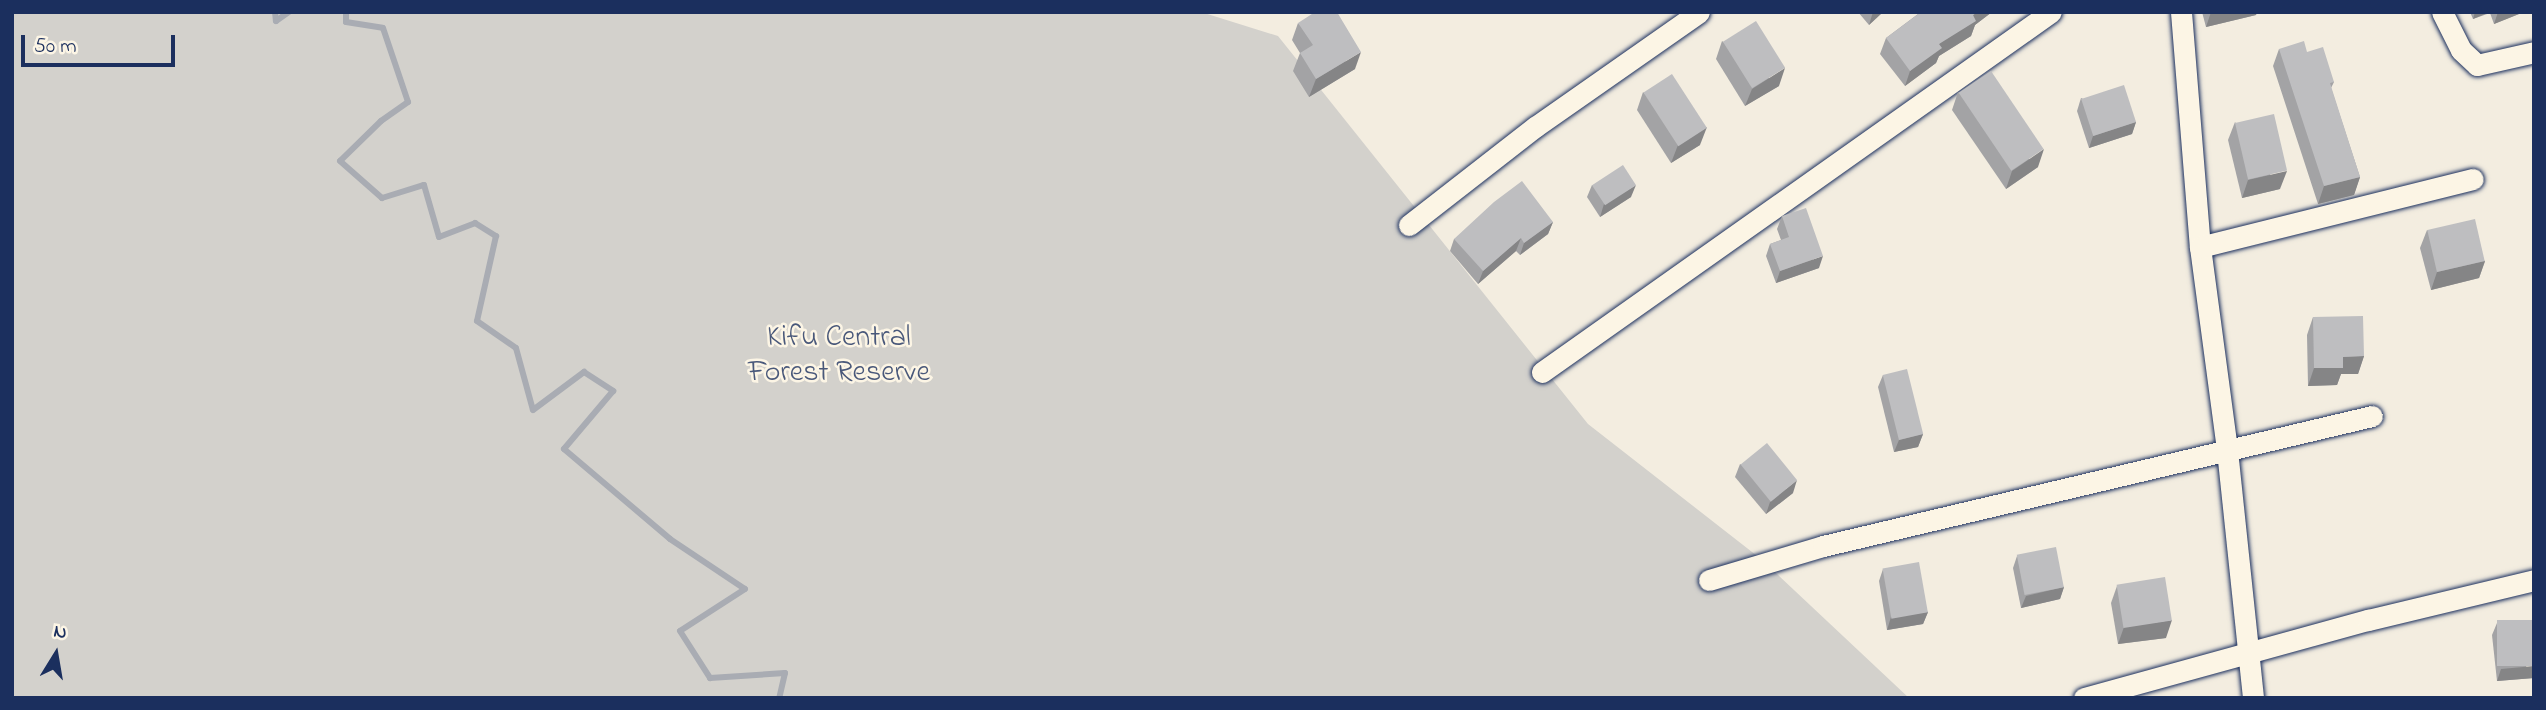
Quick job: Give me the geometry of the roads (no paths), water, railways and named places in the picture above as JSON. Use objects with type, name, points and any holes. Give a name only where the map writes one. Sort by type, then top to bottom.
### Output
[{"type":"street","points":[[1409,225],[1535,127],[1699,12]]},
{"type":"street","points":[[1542,372],[2051,12]]},
{"type":"street","points":[[2181,12],[2200,247],[2227,450],[2253,698]]},
{"type":"street","points":[[2442,12],[2461,50],[2477,65],[2534,52]]},
{"type":"street","points":[[2200,247],[2473,179]]},
{"type":"street","points":[[1709,580],[1823,546],[2372,416]]},
{"type":"street","points":[[2084,698],[2534,580]]},
{"type":"waterway","points":[[275,12],[276,21],[289,12]]},
{"type":"waterway","points":[[346,12],[346,22],[383,28],[408,102],[381,121],[340,161],[382,198],[424,185],[439,237],[475,223],[496,236],[477,321],[516,348],[533,410],[584,372],[613,391],[564,449],[670,539],[745,589],[680,631],[710,678],[785,673],[779,698]]},
{"type":"park label","name":"Kifu Central Forest Reserve","points":[[839,355]]}]
